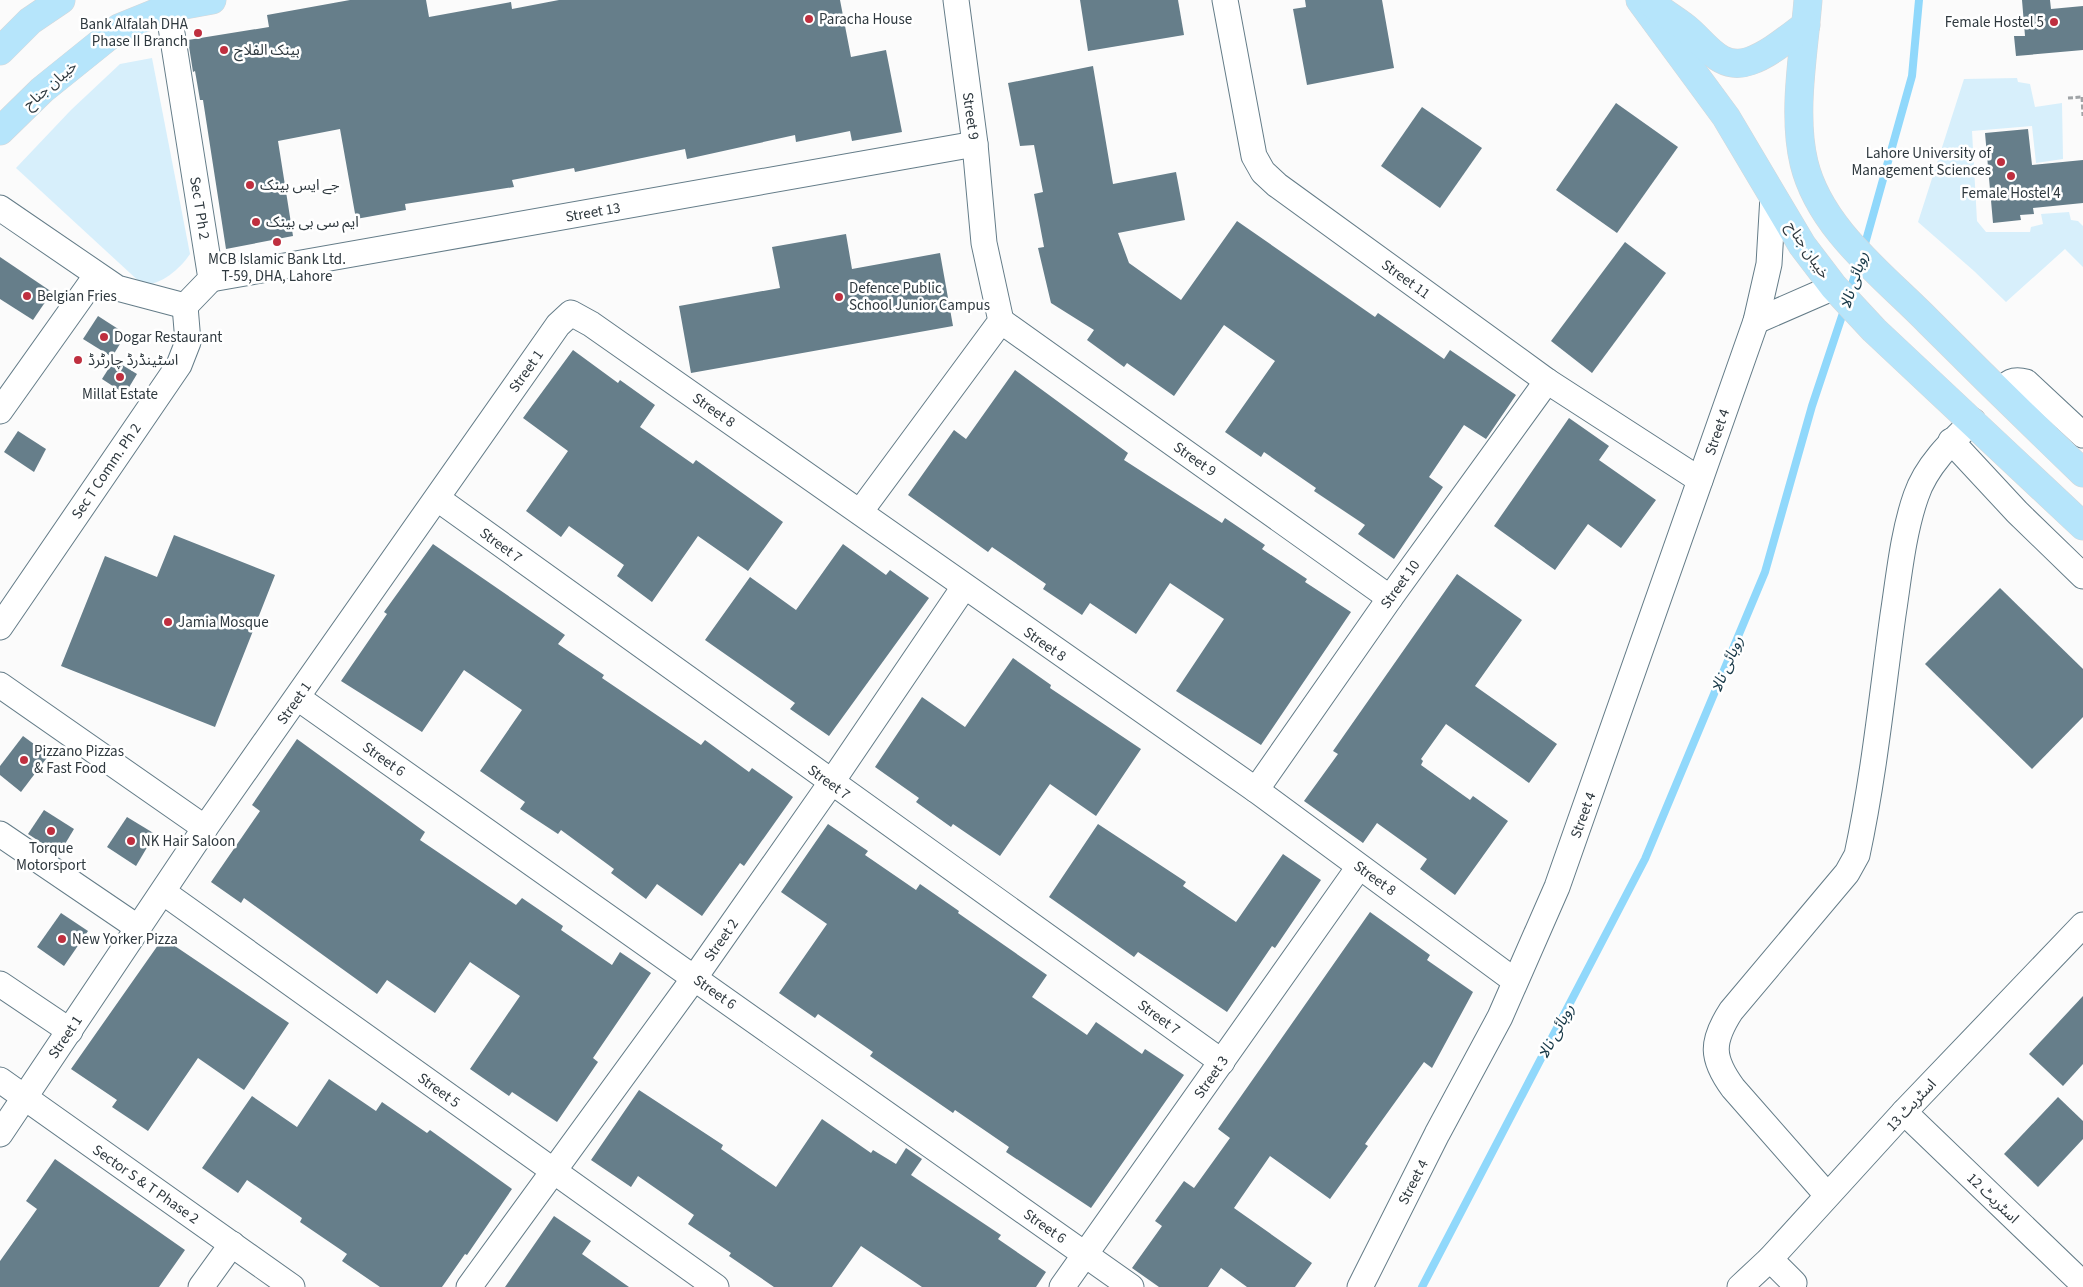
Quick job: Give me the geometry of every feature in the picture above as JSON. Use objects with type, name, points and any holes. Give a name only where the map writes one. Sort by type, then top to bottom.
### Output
[{"type":"main road","points":[[0,51],[30,21],[60,0]]},
{"type":"main road","name":"خیبان جناح","points":[[0,131],[42,90],[119,28],[168,8],[212,0]]},
{"type":"main road","name":"خیبان جناح","points":[[1640,0],[1726,117],[1802,245],[1836,290],[1874,330],[2083,526]]},
{"type":"main road","points":[[1647,0],[1687,28],[1715,56],[1724,62],[1738,64],[1764,54],[1807,13]]},
{"type":"main road","points":[[1807,13],[1799,128],[1804,161],[1810,182],[1822,205],[1843,234],[1999,392],[2083,473]]},
{"type":"street","name":"Street 9","points":[[956,0],[975,144],[984,243],[1001,321],[1390,598]]},
{"type":"street","name":"Street 11","points":[[1225,0],[1254,156],[1263,172],[1277,185],[1547,380],[1700,480]]},
{"type":"street","name":"Sec T Ph 2","points":[[168,8],[211,279]]},
{"type":"street","name":"Street 13","points":[[211,279],[975,144]]},
{"type":"street","name":"Street 4","points":[[1360,1287],[1437,1134],[1500,1017],[1557,887],[1756,321],[1769,264],[1773,196]]},
{"type":"street","points":[[0,208],[96,276],[117,288],[185,306],[211,279]]},
{"type":"street","points":[[0,412],[96,276]]},
{"type":"street","points":[[1756,321],[1836,290]]},
{"type":"street","name":"Sec T Comm. Ph 2","points":[[0,627],[178,365],[188,342],[185,306]]},
{"type":"street","name":"Street 1","points":[[0,1134],[205,828],[438,499],[558,325],[571,313]]},
{"type":"street","name":"Street 8","points":[[571,313],[591,324],[1256,790],[1515,981]]},
{"type":"street","points":[[860,512],[1001,321]]},
{"type":"street","name":"Street 10","points":[[1256,790],[1390,598],[1547,380]]},
{"type":"street","points":[[1999,392],[2010,381],[2026,382],[2083,435]]},
{"type":"street","points":[[1827,1195],[1733,1088],[1720,1070],[1715,1049],[1719,1029],[1731,1011],[1847,873],[1857,855],[1899,577],[1916,495],[1927,474],[1952,441],[1973,421]]},
{"type":"street","points":[[1952,441],[2017,512],[2083,576]]},
{"type":"street","name":"Street 7","points":[[438,499],[1222,1062]]},
{"type":"street","name":"Street 2","points":[[469,1287],[695,978],[831,783],[964,587]]},
{"type":"street","points":[[0,685],[205,828]]},
{"type":"street","name":"Street 6","points":[[298,698],[1131,1287]]},
{"type":"street","points":[[0,834],[138,926]]},
{"type":"street","name":"Street 3","points":[[1062,1287],[1359,867]]},
{"type":"street","name":"Street 5","points":[[162,892],[716,1287]]},
{"type":"street","name":"اسٹریٹ 13","points":[[1740,1287],[1770,1259],[1904,1112],[2081,930]]},
{"type":"street","points":[[0,984],[70,1031]]},
{"type":"street","name":"Sector S & T Phase 2","points":[[0,1080],[292,1287]]},
{"type":"street","name":"اسٹریٹ 12","points":[[1904,1112],[2083,1284]]},
{"type":"street","points":[[201,1287],[232,1244]]},
{"type":"street","points":[[1770,1259],[1794,1283],[1793,1287]]},
{"type":"path","points":[[2068,98],[2082,97],[2083,116]]},
{"type":"shaded area","points":[[152,58],[190,254],[170,275],[157,282],[143,285],[16,168],[71,110],[120,64]]},
{"type":"shaded area","points":[[2017,78],[2018,82],[2030,84],[2035,107],[2062,103],[2063,159],[2036,163],[2032,126],[1972,131],[1977,221],[1986,232],[2030,232],[2031,227],[2043,224],[2041,214],[2069,212],[2071,220],[2078,221],[2083,226],[2083,267],[2065,249],[2006,302],[1918,222],[1964,79]]},
{"type":"building","points":[[350,0],[426,0],[429,17],[511,2],[512,9],[559,0],[840,0],[851,57],[886,50],[902,132],[852,141],[850,131],[796,142],[795,135],[687,159],[685,149],[575,172],[574,168],[512,180],[514,187],[405,204],[406,210],[356,219],[340,129],[278,141],[293,236],[226,249],[203,100],[200,100],[195,71],[193,72],[188,40],[269,27],[267,15]]},
{"type":"building","points":[[1080,0],[1178,0],[1184,35],[1088,51]]},
{"type":"building","points":[[1305,0],[1382,0],[1394,68],[1307,85],[1293,9],[1306,7]]},
{"type":"building","name":"Female Hostel 5","points":[[2022,0],[2050,0],[2051,9],[2083,6],[2083,50],[2016,56],[2014,36],[2025,36]]},
{"type":"building","points":[[1093,66],[1113,184],[1176,172],[1185,220],[1118,233],[1129,263],[1181,300],[1237,221],[1375,317],[1378,313],[1444,359],[1450,350],[1516,395],[1486,439],[1464,425],[1429,477],[1443,487],[1394,559],[1358,534],[1365,525],[1314,491],[1316,488],[1264,452],[1261,457],[1225,432],[1275,361],[1224,325],[1174,396],[1127,363],[1124,367],[1087,340],[1094,330],[1051,303],[1038,248],[1044,247],[1034,194],[1043,192],[1034,145],[1020,146],[1008,83]]},
{"type":"building","points":[[1616,103],[1678,147],[1617,233],[1556,190]]},
{"type":"building","points":[[1422,107],[1482,148],[1440,208],[1381,166]]},
{"type":"building","name":"Female Hostel 4","points":[[2028,129],[2032,165],[2083,160],[2083,203],[2033,208],[2034,214],[2020,215],[2021,220],[1993,223],[1985,133]]},
{"type":"building","name":"Defence Public School Junior Campus","points":[[846,234],[852,269],[940,253],[953,326],[691,373],[679,306],[780,288],[772,247]]},
{"type":"building","points":[[1625,242],[1666,273],[1592,373],[1551,341]]},
{"type":"building","name":"Belgian Fries","points":[[0,257],[52,292],[33,320],[0,299]]},
{"type":"building","name":"Dogar Restaurant","points":[[98,316],[126,334],[112,357],[83,339]]},
{"type":"building","points":[[573,350],[618,383],[620,380],[655,405],[640,427],[693,464],[696,460],[783,522],[748,571],[698,536],[652,602],[617,576],[624,565],[569,526],[561,537],[526,511],[568,451],[523,418]]},
{"type":"building","name":"Millat Estate","points":[[114,360],[137,374],[125,394],[102,379]]},
{"type":"building","points":[[1015,370],[1128,453],[1124,460],[1222,523],[1225,518],[1265,545],[1262,549],[1307,579],[1305,582],[1351,612],[1261,745],[1176,691],[1224,619],[1170,583],[1136,634],[1090,603],[1082,615],[1043,589],[1046,584],[992,547],[988,552],[908,495],[954,430],[966,439]]},
{"type":"building","points":[[1569,418],[1609,446],[1599,460],[1656,500],[1621,548],[1588,524],[1555,570],[1494,526]]},
{"type":"building","points":[[18,431],[46,449],[34,472],[4,452]]},
{"type":"building","name":"Jamia Mosque","points":[[174,535],[275,575],[215,727],[61,666],[105,556],[157,577]]},
{"type":"building","points":[[433,544],[565,635],[558,644],[604,675],[602,678],[701,745],[705,740],[749,772],[752,768],[793,797],[744,866],[740,863],[702,916],[657,884],[646,899],[611,873],[614,869],[561,830],[558,834],[520,809],[525,802],[480,771],[522,710],[464,670],[422,732],[341,681],[387,614],[384,612]]},
{"type":"building","points":[[843,544],[886,575],[890,570],[929,598],[829,736],[790,709],[795,703],[705,640],[750,577],[796,610]]},
{"type":"building","points":[[1457,574],[1522,620],[1475,686],[1557,744],[1529,783],[1446,724],[1421,759],[1423,761],[1421,765],[1470,800],[1473,796],[1508,821],[1455,895],[1420,869],[1427,859],[1377,823],[1363,843],[1304,801],[1338,754],[1333,751]]},
{"type":"building","points":[[2000,588],[2083,669],[2083,717],[2032,769],[1925,664]]},
{"type":"building","points":[[1013,658],[1051,685],[1050,688],[1141,749],[1096,816],[1050,784],[1000,856],[953,824],[951,827],[916,802],[919,798],[875,767],[922,697],[965,727]]},
{"type":"building","name":"Pizzano Pizzas & Fast Food","points":[[23,736],[49,755],[21,792],[0,775],[0,766]]},
{"type":"building","points":[[297,739],[425,832],[420,840],[516,905],[522,898],[563,926],[561,930],[612,965],[620,952],[651,973],[593,1058],[598,1062],[557,1122],[512,1092],[509,1096],[470,1069],[520,996],[470,962],[435,1013],[387,980],[377,994],[244,898],[241,903],[211,882],[260,811],[252,805]]},
{"type":"building","name":"Torque Motorsport","points":[[44,810],[74,829],[59,854],[28,834]]},
{"type":"building","name":"NK Hair Saloon","points":[[127,817],[155,834],[136,866],[107,847]]},
{"type":"building","points":[[828,824],[868,851],[865,855],[916,890],[920,884],[1047,975],[1032,997],[1087,1035],[1096,1022],[1142,1054],[1145,1049],[1184,1075],[1091,1208],[1006,1152],[1009,1147],[955,1110],[953,1113],[870,1056],[873,1052],[818,1014],[815,1018],[779,993],[827,924],[781,892]]},
{"type":"building","points":[[1098,824],[1186,882],[1183,886],[1236,922],[1283,854],[1321,880],[1275,948],[1272,946],[1227,1012],[1138,952],[1134,957],[1049,897]]},
{"type":"building","points":[[1370,912],[1430,955],[1427,960],[1473,992],[1432,1068],[1424,1062],[1365,1144],[1368,1146],[1330,1199],[1270,1156],[1234,1208],[1312,1263],[1295,1287],[1247,1287],[1221,1268],[1208,1287],[1159,1287],[1132,1268],[1162,1226],[1155,1221],[1184,1181],[1194,1188],[1230,1138],[1218,1129]]},
{"type":"building","name":"New Yorker Pizza","points":[[61,913],[88,931],[64,966],[37,947]]},
{"type":"building","points":[[163,938],[289,1023],[244,1090],[198,1058],[148,1131],[112,1107],[117,1100],[71,1069]]},
{"type":"building","points":[[2083,996],[2083,1064],[2063,1086],[2029,1054]]},
{"type":"building","points":[[329,1079],[376,1111],[382,1102],[427,1133],[430,1130],[512,1189],[467,1255],[465,1254],[442,1287],[380,1287],[342,1261],[347,1254],[300,1222],[302,1218],[247,1180],[238,1193],[202,1168],[252,1096],[297,1127]]},
{"type":"building","points":[[639,1090],[723,1145],[721,1149],[776,1187],[822,1119],[871,1153],[873,1150],[896,1164],[906,1148],[922,1159],[911,1175],[1001,1235],[998,1239],[1046,1272],[1036,1287],[922,1287],[861,1246],[832,1287],[774,1287],[729,1256],[731,1253],[688,1224],[694,1215],[638,1176],[631,1187],[591,1160]]},
{"type":"building","points":[[2058,1097],[2083,1121],[2083,1139],[2038,1187],[2004,1154]]},
{"type":"building","points":[[55,1159],[185,1250],[159,1287],[0,1287],[0,1261],[37,1209],[26,1201]]},
{"type":"building","points":[[554,1216],[591,1241],[582,1254],[629,1287],[505,1287]]},
{"type":"waterway","name":"روہائی نالا","points":[[1863,251],[1912,76],[1919,0]]},
{"type":"waterway","name":"روہائی نالا","points":[[1849,294],[1859,262]]},
{"type":"waterway","name":"روہائی نالا","points":[[1422,1287],[1645,859],[1765,572],[1812,406],[1845,307]]},
{"type":"place","name":"Paracha House","points":[[809,19]]},
{"type":"place","name":"Female Hostel 5","points":[[2054,22]]},
{"type":"place","name":"Bank Alfalah DHA Phase II Branch","points":[[198,33]]},
{"type":"place","name":"بینک الفلاح","points":[[224,50]]},
{"type":"place","name":"Lahore University of Management Sciences","points":[[2001,162]]},
{"type":"place","name":"Female Hostel 4","points":[[2011,176]]},
{"type":"place","name":"جے ایس بینک","points":[[250,185]]},
{"type":"place","name":"ایم سی بی بینک","points":[[256,222]]},
{"type":"place","name":"MCB Islamic Bank Ltd. T-59, DHA, Lahore","points":[[277,242]]},
{"type":"place","name":"Belgian Fries","points":[[27,296]]},
{"type":"place","name":"Defence Public School Junior Campus","points":[[839,297]]},
{"type":"place","name":"Dogar Restaurant","points":[[104,337]]},
{"type":"place","name":"اسٹینڈرڈ چارٹرڈ","points":[[78,360]]},
{"type":"place","name":"Millat Estate","points":[[120,377]]},
{"type":"place","name":"Jamia Mosque","points":[[168,622]]},
{"type":"place","name":"Pizzano Pizzas & Fast Food","points":[[24,760]]},
{"type":"place","name":"Torque Motorsport","points":[[51,831]]},
{"type":"place","name":"NK Hair Saloon","points":[[131,841]]},
{"type":"place","name":"New Yorker Pizza","points":[[62,939]]}]
